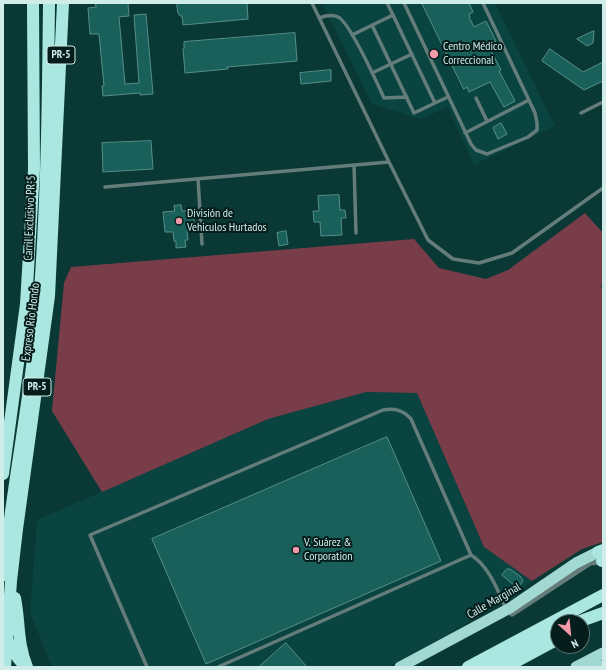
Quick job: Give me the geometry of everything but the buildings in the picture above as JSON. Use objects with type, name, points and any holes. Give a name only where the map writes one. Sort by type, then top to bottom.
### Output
[{"type":"highway","points":[[26,3],[33,25]]},
{"type":"highway","name":"Expreso Río Hondo","points":[[3,474],[26,304],[34,169],[33,3]]},
{"type":"highway","name":"Carril Exclusivo PR-5","points":[[7,578],[18,460],[40,291],[44,211],[49,3]]},
{"type":"highway","name":"Expreso Río Hondo","points":[[5,667],[7,578],[17,529],[49,296],[63,3]]},
{"type":"highway","name":"Calle Marginal","points":[[400,667],[506,610],[576,563],[602,557]]},
{"type":"highway","points":[[7,578],[17,609],[19,643],[26,667]]},
{"type":"highway","points":[[578,614],[603,596]]},
{"type":"highway","points":[[468,667],[603,596]]},
{"type":"highway","points":[[590,618],[603,614]]},
{"type":"highway","points":[[590,621],[603,614]]},
{"type":"highway","points":[[3,628],[10,646],[26,667]]},
{"type":"highway","points":[[487,667],[550,636]]},
{"type":"highway","points":[[506,667],[550,637]]},
{"type":"highway","points":[[576,667],[603,653]]},
{"type":"highway","points":[[576,667],[603,666]]},
{"type":"street","name":"Calle Marginal","points":[[409,667],[508,615],[590,562],[602,557]]},
{"type":"lane","points":[[312,3],[388,162],[428,240],[453,259],[479,263],[512,253],[603,188]]},
{"type":"lane","points":[[388,3],[435,103]]},
{"type":"lane","points":[[404,3],[470,144],[476,150],[487,154],[493,153],[528,137],[537,130],[537,123],[535,113],[483,3]]},
{"type":"lane","points":[[319,18],[331,15],[342,20],[352,35],[384,98],[407,97]]},
{"type":"lane","points":[[352,35],[393,15]]},
{"type":"lane","points":[[372,25],[414,113],[448,97]]},
{"type":"lane","points":[[372,73],[412,54]]},
{"type":"lane","points":[[476,98],[487,121]]},
{"type":"lane","points":[[465,133],[529,100]]},
{"type":"lane","points":[[581,113],[603,102]]},
{"type":"lane","points":[[105,187],[388,162]]},
{"type":"lane","points":[[354,165],[356,233]]},
{"type":"lane","points":[[198,179],[202,244]]},
{"type":"lane","points":[[147,667],[90,535],[383,410],[393,408],[405,413],[411,419],[471,555],[487,571],[506,610]]},
{"type":"lane","points":[[218,667],[471,555]]},
{"type":"shaded area","name":"Centro Médico Correccional","points":[[322,3],[495,3],[555,126],[474,165],[448,107],[421,119],[372,104]]},
{"type":"shaded area","points":[[585,213],[603,233],[603,281],[601,286],[603,290],[603,542],[582,549],[532,581],[484,547],[417,393],[366,392],[268,419],[102,492],[52,411],[64,283],[71,267],[414,239],[439,268],[486,279],[508,270]]},
{"type":"shaded area","points":[[366,392],[417,393],[484,547],[532,581],[514,597],[389,667],[54,667],[50,662],[30,612],[37,520],[268,419]]},
{"type":"place","name":"Centro Médico Correccional","points":[[434,54]]},
{"type":"place","name":"División de Vehiculos Hurtados","points":[[179,221]]},
{"type":"place","name":"V. Suárez & Corporation","points":[[296,550]]}]
